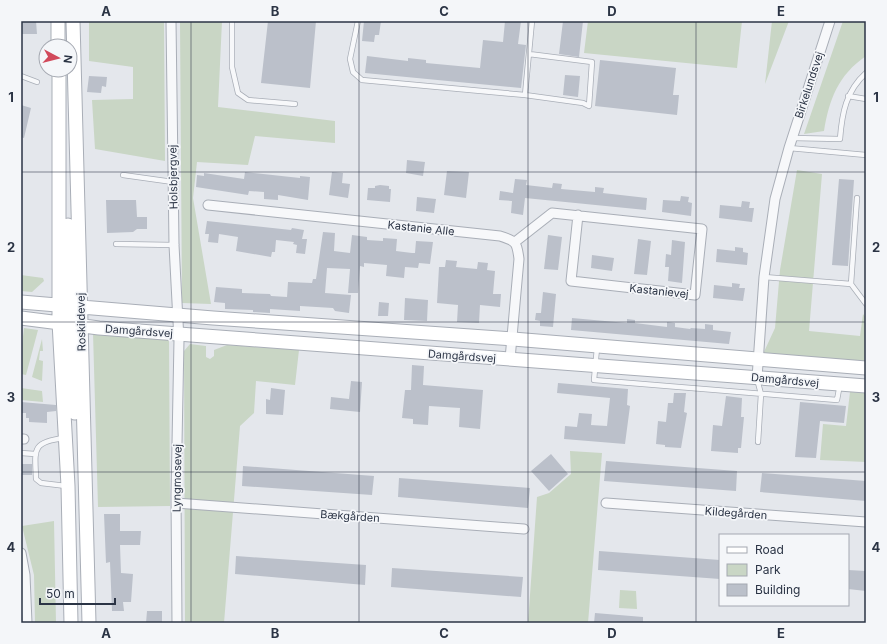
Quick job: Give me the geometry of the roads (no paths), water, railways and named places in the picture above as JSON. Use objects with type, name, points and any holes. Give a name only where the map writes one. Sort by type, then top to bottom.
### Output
[{"type":"street","points":[[58,21],[58,38]]},
{"type":"street","name":"Roskildevej","points":[[73,21],[77,307],[80,325],[89,623]]},
{"type":"street","name":"Holsbjergvej","points":[[171,21],[174,245],[179,334]]},
{"type":"street","name":"Birkelundsvej","points":[[757,378],[757,359],[764,277],[775,199],[792,138],[830,21]]},
{"type":"street","name":"Roskildevej","points":[[58,78],[60,186],[59,305],[63,323],[65,438],[72,623]]},
{"type":"street","points":[[60,186],[68,218],[69,288],[77,307]]},
{"type":"street","name":"Kastanie Alle","points":[[208,205],[500,236],[515,242]]},
{"type":"street","name":"Kastanievej","points":[[515,242],[552,213],[578,215],[702,229],[695,295],[571,281],[578,215]]},
{"type":"street","points":[[510,359],[519,259],[515,242]]},
{"type":"street","name":"Damgårdsvej","points":[[21,302],[513,339],[866,368]]},
{"type":"street","name":"Damgårdsvej","points":[[21,318],[179,334],[866,386]]},
{"type":"street","points":[[63,323],[70,338],[75,414],[84,446]]},
{"type":"street","name":"Lyngmosevej","points":[[177,623],[176,503],[179,334]]},
{"type":"street","name":"Bækgården","points":[[176,503],[524,529]]},
{"type":"street","name":"Kildegården","points":[[606,503],[866,522]]},
{"type":"street","points":[[21,553],[25,575],[23,599],[27,623]]},
{"type":"lane","points":[[232,21],[232,66],[238,93],[248,100],[295,104]]},
{"type":"lane","points":[[358,21],[350,59],[353,72],[362,80],[526,95],[583,103],[589,106],[592,62],[529,54]]},
{"type":"lane","points":[[526,95],[532,21]]},
{"type":"lane","points":[[792,138],[840,139],[842,118],[848,96],[859,79],[866,73]]},
{"type":"lane","points":[[21,76],[37,82]]},
{"type":"lane","points":[[848,96],[866,99]]},
{"type":"lane","points":[[789,148],[866,155]]},
{"type":"lane","points":[[123,175],[173,182]]},
{"type":"lane","points":[[857,198],[851,284],[866,304]]},
{"type":"lane","points":[[116,244],[174,245]]},
{"type":"lane","points":[[764,277],[851,284]]},
{"type":"lane","points":[[597,346],[594,380],[837,400],[840,384]]},
{"type":"lane","points":[[757,378],[761,394],[758,442]]},
{"type":"lane","points":[[65,438],[49,440],[42,443],[35,454],[36,479],[38,481],[68,486]]},
{"type":"lane","points":[[21,453],[35,454]]}]
